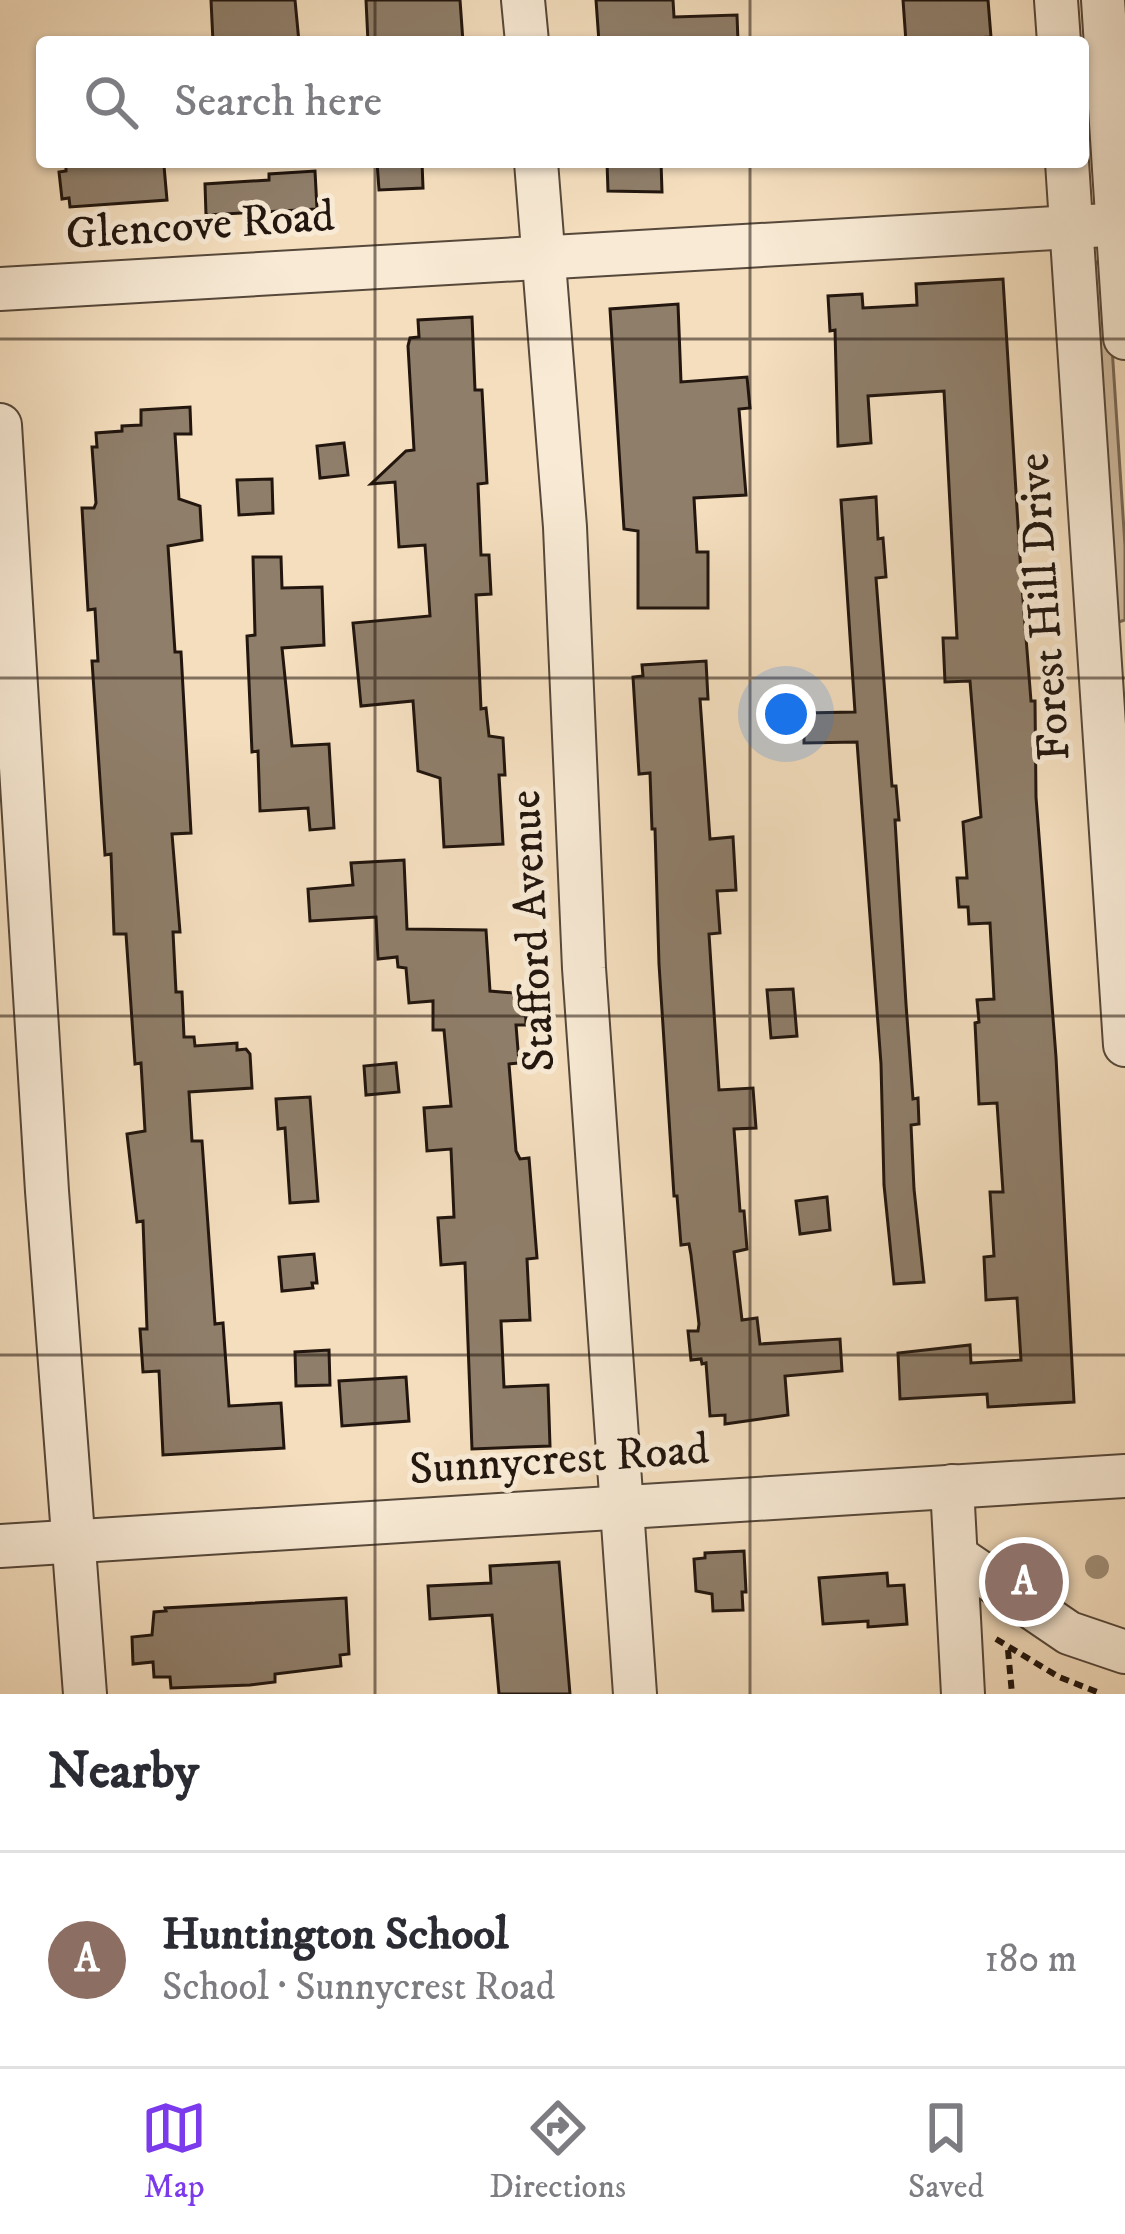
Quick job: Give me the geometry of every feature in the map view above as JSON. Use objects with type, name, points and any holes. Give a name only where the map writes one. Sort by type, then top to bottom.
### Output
[{"type":"street","points":[[523,0],[526,36]]},
{"type":"street","points":[[1056,0],[1059,36]]},
{"type":"street","points":[[1103,0],[1125,338]]},
{"type":"street","name":"Stafford Avenue","points":[[536,168],[565,527],[584,968],[635,1694]]},
{"type":"street","name":"Forest Hill Drive","points":[[1067,168],[1112,649],[1125,1045]]},
{"type":"street","name":"Glencove Road","points":[[0,290],[1121,224]]},
{"type":"street","points":[[0,425],[47,1191],[85,1694]]},
{"type":"street","name":"Sunnycrest Road","points":[[0,1546],[1125,1476]]},
{"type":"street","points":[[952,1486],[963,1694]]},
{"type":"street","points":[[956,1556],[1069,1633],[1125,1652]]},
{"type":"path","points":[[988,1633],[1059,1677],[1102,1694]]},
{"type":"path","points":[[1008,1648],[1012,1694]]},
{"type":"shaded area","points":[[1096,262],[1107,271],[1125,546],[1125,620],[1119,622],[1112,620],[1090,265]]},
{"type":"building","points":[[211,0],[295,0],[298,36],[213,36]]},
{"type":"building","points":[[366,0],[460,0],[463,36],[368,36]]},
{"type":"building","points":[[596,0],[673,0],[674,17],[737,15],[738,36],[599,36]]},
{"type":"building","points":[[903,0],[988,0],[991,36],[906,36]]},
{"type":"building","points":[[164,168],[167,200],[70,207],[69,198],[62,199],[59,172]]},
{"type":"building","points":[[377,168],[422,168],[423,188],[379,190]]},
{"type":"building","points":[[607,168],[661,168],[662,192],[608,191]]},
{"type":"building","points":[[315,171],[317,209],[206,215],[205,184]]},
{"type":"building","points":[[1003,279],[1021,574],[1031,701],[1035,701],[1036,797],[1056,1057],[1074,1402],[988,1407],[987,1394],[900,1399],[898,1353],[970,1345],[971,1363],[1021,1360],[1017,1298],[986,1300],[984,1257],[994,1256],[990,1192],[1003,1192],[997,1103],[979,1104],[975,1023],[979,1022],[977,1000],[994,999],[990,923],[969,924],[968,907],[959,907],[957,878],[967,878],[963,822],[981,817],[970,681],[945,682],[943,638],[957,638],[944,391],[868,396],[871,443],[838,446],[835,330],[830,331],[828,296],[862,294],[863,308],[917,305],[916,284]]},
{"type":"building","points":[[678,304],[681,382],[747,377],[750,408],[739,409],[746,495],[694,498],[697,552],[708,552],[708,608],[638,608],[638,531],[624,529],[610,309]]},
{"type":"building","points":[[472,317],[487,483],[478,484],[481,555],[489,555],[491,594],[476,595],[481,709],[486,708],[489,736],[503,738],[505,775],[499,775],[503,844],[444,847],[440,778],[418,771],[413,701],[361,706],[353,623],[430,616],[425,545],[399,547],[395,482],[371,484],[406,451],[414,450],[408,346],[410,338],[419,337],[418,320]]},
{"type":"building","points":[[190,407],[191,434],[175,434],[179,499],[200,506],[202,540],[168,546],[175,652],[181,652],[191,833],[172,834],[180,932],[173,932],[176,992],[182,992],[184,1037],[194,1037],[195,1046],[237,1043],[237,1050],[246,1049],[250,1054],[252,1088],[189,1092],[192,1141],[202,1141],[215,1324],[223,1323],[229,1406],[281,1403],[284,1448],[163,1455],[159,1371],[143,1372],[140,1329],[147,1329],[143,1221],[137,1222],[127,1134],[145,1131],[141,1063],[135,1064],[126,934],[114,934],[111,854],[105,855],[92,661],[98,661],[95,609],[88,610],[82,508],[94,508],[96,503],[92,447],[97,447],[96,433],[141,425],[141,410]]},
{"type":"building","points":[[344,443],[348,475],[320,478],[317,446]]},
{"type":"building","points":[[272,479],[273,513],[239,515],[237,480]]},
{"type":"building","points":[[876,497],[886,577],[876,578],[892,786],[896,786],[899,820],[895,820],[913,1099],[918,1098],[919,1124],[911,1125],[924,1282],[894,1284],[857,742],[804,743],[804,713],[855,712],[841,500]]},
{"type":"building","points":[[253,557],[281,557],[282,588],[322,587],[324,645],[282,648],[292,746],[329,744],[334,828],[310,830],[308,808],[260,811],[258,751],[252,752],[247,636],[255,635]]},
{"type":"building","points":[[706,661],[708,699],[700,699],[710,839],[733,837],[736,890],[717,891],[720,933],[709,934],[719,1090],[753,1088],[756,1128],[734,1129],[747,1249],[734,1252],[742,1320],[757,1318],[760,1344],[840,1339],[842,1371],[785,1376],[788,1415],[725,1424],[725,1415],[710,1416],[706,1363],[691,1360],[688,1331],[698,1331],[699,1324],[689,1244],[681,1245],[674,1196],[655,829],[650,773],[639,774],[633,677],[643,676],[642,665]]},
{"type":"building","points":[[404,860],[407,929],[486,930],[490,991],[525,994],[526,1025],[516,1025],[519,1063],[509,1064],[516,1151],[520,1159],[529,1158],[537,1258],[527,1259],[530,1320],[501,1321],[504,1387],[548,1385],[550,1446],[472,1449],[465,1263],[441,1265],[438,1218],[454,1217],[451,1149],[427,1151],[424,1108],[451,1106],[444,1030],[433,1030],[433,1001],[409,1003],[406,968],[398,967],[397,957],[378,959],[376,917],[310,921],[308,889],[353,885],[351,863]]},
{"type":"building","points":[[793,989],[797,1036],[771,1038],[767,990]]},
{"type":"building","points":[[396,1063],[399,1092],[366,1095],[364,1066]]},
{"type":"building","points":[[310,1097],[318,1201],[290,1203],[285,1128],[278,1129],[276,1099]]},
{"type":"building","points":[[827,1197],[830,1230],[800,1234],[796,1201]]},
{"type":"building","points":[[314,1254],[317,1283],[312,1283],[313,1288],[282,1291],[279,1257]]},
{"type":"building","points":[[329,1350],[330,1385],[296,1386],[295,1352]]},
{"type":"building","points":[[406,1377],[409,1421],[342,1426],[339,1381]]},
{"type":"building","points":[[744,1551],[743,1610],[713,1611],[712,1594],[696,1591],[694,1559],[705,1558],[705,1553]]},
{"type":"building","points":[[559,1562],[570,1694],[499,1694],[492,1615],[430,1619],[428,1586],[491,1583],[490,1566]]},
{"type":"building","points":[[887,1573],[888,1586],[904,1585],[907,1624],[823,1624],[819,1578]]},
{"type":"building","points":[[346,1598],[349,1654],[340,1655],[341,1666],[275,1674],[275,1682],[171,1688],[170,1677],[154,1677],[153,1662],[133,1664],[132,1637],[152,1635],[154,1612],[165,1608]]},
{"type":"place","name":"Huntington School","points":[[1024,1582]]}]
